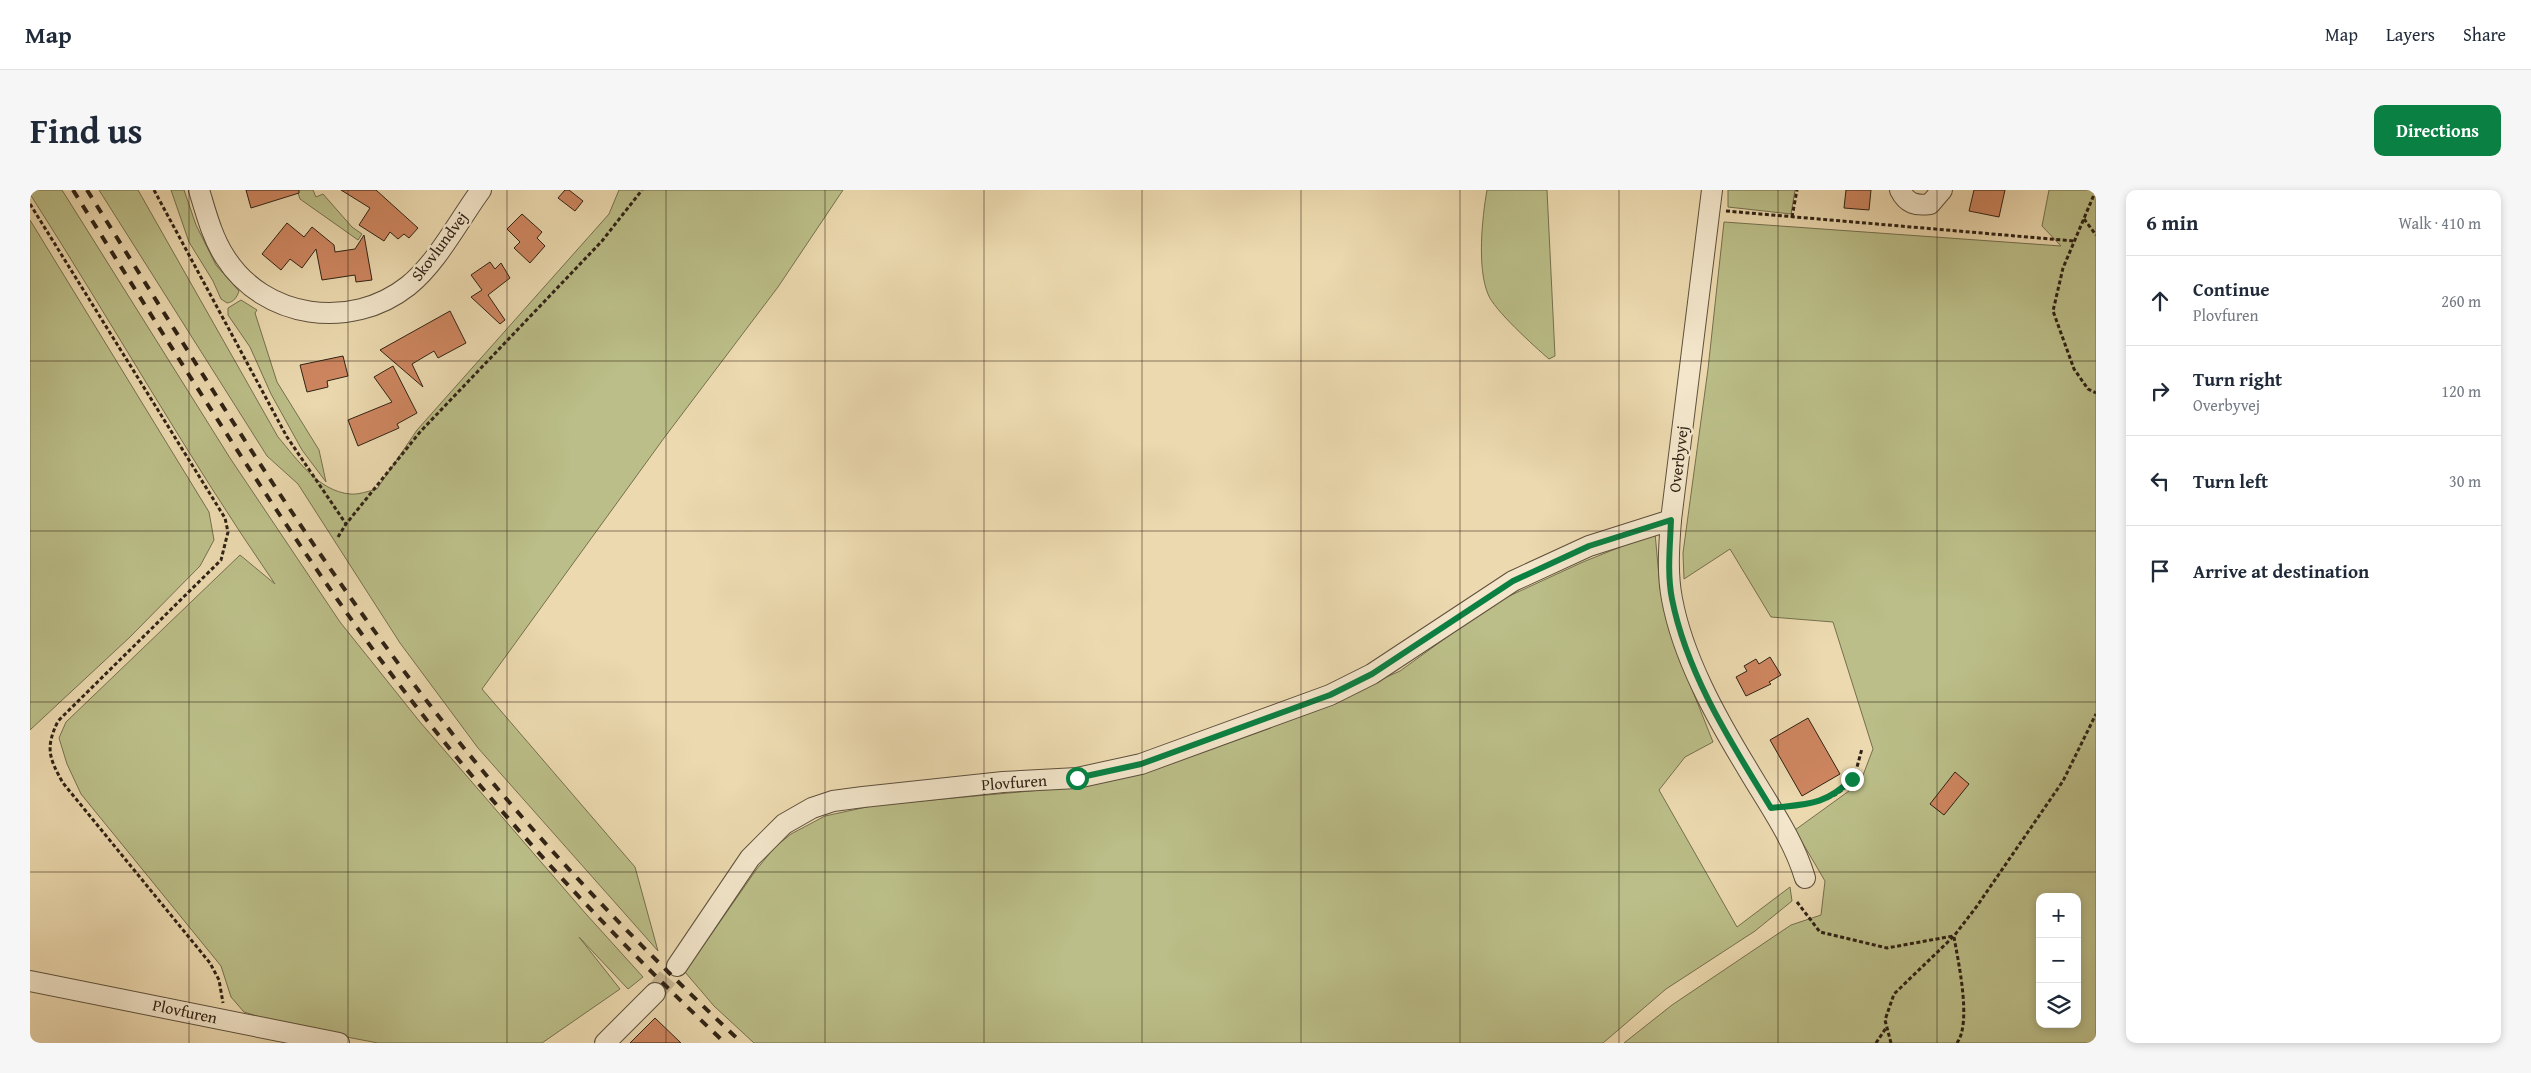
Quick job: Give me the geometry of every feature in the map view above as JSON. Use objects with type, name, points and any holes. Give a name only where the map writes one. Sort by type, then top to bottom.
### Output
[{"type":"street","name":"Skovlundvej","points":[[199,190],[214,237],[225,258],[240,276],[257,291],[277,302],[299,310],[322,314],[345,313],[368,308],[389,299],[408,286],[425,270],[474,192]]},
{"type":"street","points":[[1900,190],[1907,201],[1918,206],[1930,204],[1942,190]]},
{"type":"street","name":"Overbyvej","points":[[1711,200],[1671,520],[1670,572],[1672,598],[1680,629],[1716,714],[1786,833],[1805,878]]},
{"type":"street","name":"Plovfuren","points":[[677,966],[750,858],[784,824],[812,808],[833,801],[863,797],[1003,782],[1077,778],[1141,764],[1330,695],[1372,674],[1513,581],[1589,546],[1671,520]]},
{"type":"street","name":"Plovfuren","points":[[30,980],[339,1043]]},
{"type":"street","points":[[605,1043],[655,993]]},
{"type":"path","points":[[154,190],[287,437],[346,524]]},
{"type":"path","points":[[338,538],[346,524],[420,432],[602,241],[642,190]]},
{"type":"path","points":[[1792,217],[1797,190]]},
{"type":"path","points":[[2096,190],[2063,268],[2054,312],[2074,369],[2088,388],[2096,393]]},
{"type":"path","points":[[1711,200],[1792,217],[2074,241]]},
{"type":"path","points":[[30,204],[225,518],[228,532],[221,560],[58,721],[51,737],[50,750],[51,762],[63,783],[210,963],[223,997],[224,1019]]},
{"type":"path","points":[[2084,219],[2096,236]]},
{"type":"path","points":[[1891,1043],[1885,1020],[1894,994],[1954,936],[2064,781],[2096,714]]},
{"type":"path","points":[[1771,808],[1815,804],[1837,794],[1852,779],[1862,749]]},
{"type":"path","points":[[1796,902],[1820,932],[1887,948],[1954,936]]},
{"type":"path","points":[[1954,936],[1963,1007],[1960,1039],[1957,1043]]},
{"type":"path","points":[[1876,1043],[1887,1027]]},
{"type":"green space","points":[[30,190],[62,190],[230,458],[340,622],[420,722],[643,977],[628,989],[579,937],[620,989],[542,1043],[378,1043],[289,1026],[244,1012],[231,997],[221,966],[81,794],[67,764],[59,738],[66,722],[240,555],[275,584],[181,440],[30,194]]},
{"type":"green space","points":[[99,190],[138,190],[278,437],[309,473],[318,480],[338,492],[353,494],[377,489],[417,430],[609,214],[619,190],[843,190],[778,287],[664,438],[482,689],[635,867],[658,951],[478,748],[400,643],[298,484],[267,456]]},
{"type":"green space","points":[[171,190],[184,190],[196,225],[216,265],[239,291],[232,302],[227,303],[221,299],[213,281],[189,242]]},
{"type":"green space","points":[[297,190],[313,190],[316,197],[323,194],[352,227],[362,234],[358,240],[300,199]]},
{"type":"green space","points":[[1487,190],[1547,190],[1555,356],[1549,359],[1506,318],[1491,301],[1488,294],[1482,271],[1482,228]]},
{"type":"green space","points":[[1728,190],[1795,190],[1791,214],[1728,207]]},
{"type":"green space","points":[[2049,190],[2096,190],[2096,1043],[1624,1043],[1672,1005],[1791,925],[1821,915],[1825,881],[1795,830],[1860,783],[1873,749],[1833,622],[1771,617],[1730,549],[1684,579],[1683,553],[1708,369],[1724,222],[2061,246],[2042,226]]},
{"type":"green space","points":[[30,220],[209,512],[214,540],[200,566],[130,637],[30,730]]},
{"type":"green space","points":[[241,300],[257,310],[255,313],[277,382],[319,450],[326,482],[302,450],[271,394],[250,347],[228,315],[228,308]]},
{"type":"green space","points":[[1655,533],[1660,588],[1674,644],[1713,742],[1685,757],[1659,790],[1737,927],[1790,887],[1792,901],[1755,931],[1666,989],[1603,1043],[754,1043],[714,1006],[685,972],[756,870],[775,847],[791,834],[825,816],[876,805],[1053,789],[1302,715],[1400,671],[1494,603],[1583,562]]},
{"type":"building","points":[[246,190],[299,190],[299,193],[251,208]]},
{"type":"building","points":[[341,190],[376,190],[418,228],[409,238],[404,234],[398,239],[390,232],[384,241],[359,225],[370,208]]},
{"type":"building","points":[[565,190],[569,190],[583,201],[575,211],[558,198]]},
{"type":"building","points":[[1846,190],[1871,190],[1869,210],[1844,208]]},
{"type":"building","points":[[1974,190],[2005,190],[1999,217],[1969,211]]},
{"type":"building","points":[[522,214],[542,232],[537,238],[545,246],[530,263],[514,248],[520,242],[507,229]]},
{"type":"building","points":[[287,223],[304,237],[312,227],[334,245],[335,252],[355,249],[364,235],[372,280],[356,282],[355,275],[322,280],[316,249],[302,268],[290,259],[281,270],[262,254]]},
{"type":"building","points":[[490,262],[495,269],[501,263],[510,278],[488,295],[505,320],[500,324],[471,297],[482,290],[471,275]]},
{"type":"building","points":[[450,311],[466,343],[438,358],[434,351],[412,364],[423,387],[380,350]]},
{"type":"building","points":[[343,356],[348,376],[327,381],[328,387],[307,392],[300,365]]},
{"type":"building","points":[[393,366],[417,413],[397,424],[399,428],[358,446],[348,420],[392,402],[374,377]]},
{"type":"building","points":[[1770,657],[1781,675],[1769,682],[1771,684],[1746,696],[1736,677],[1747,671],[1744,666],[1756,659],[1759,664]]},
{"type":"building","points":[[1808,718],[1840,774],[1802,796],[1770,740]]},
{"type":"building","points":[[1955,772],[1969,784],[1944,815],[1930,804]]},
{"type":"building","points":[[655,1018],[681,1043],[630,1043]]},
{"type":"tunnel","points":[[655,993],[677,966]]},
{"type":"railway","points":[[73,190],[247,465],[319,573],[397,682],[440,737],[530,844],[626,946],[725,1043]]},
{"type":"railway","points":[[87,190],[297,519],[386,647],[433,709],[468,754],[542,840],[660,964],[742,1043]]},
{"type":"route","points":[[1077,778],[1141,764],[1253,725],[1330,695],[1372,674],[1513,581],[1589,546],[1671,520],[1669,549],[1672,598],[1680,629],[1716,714],[1771,808],[1815,804],[1837,794],[1852,779]]}]
